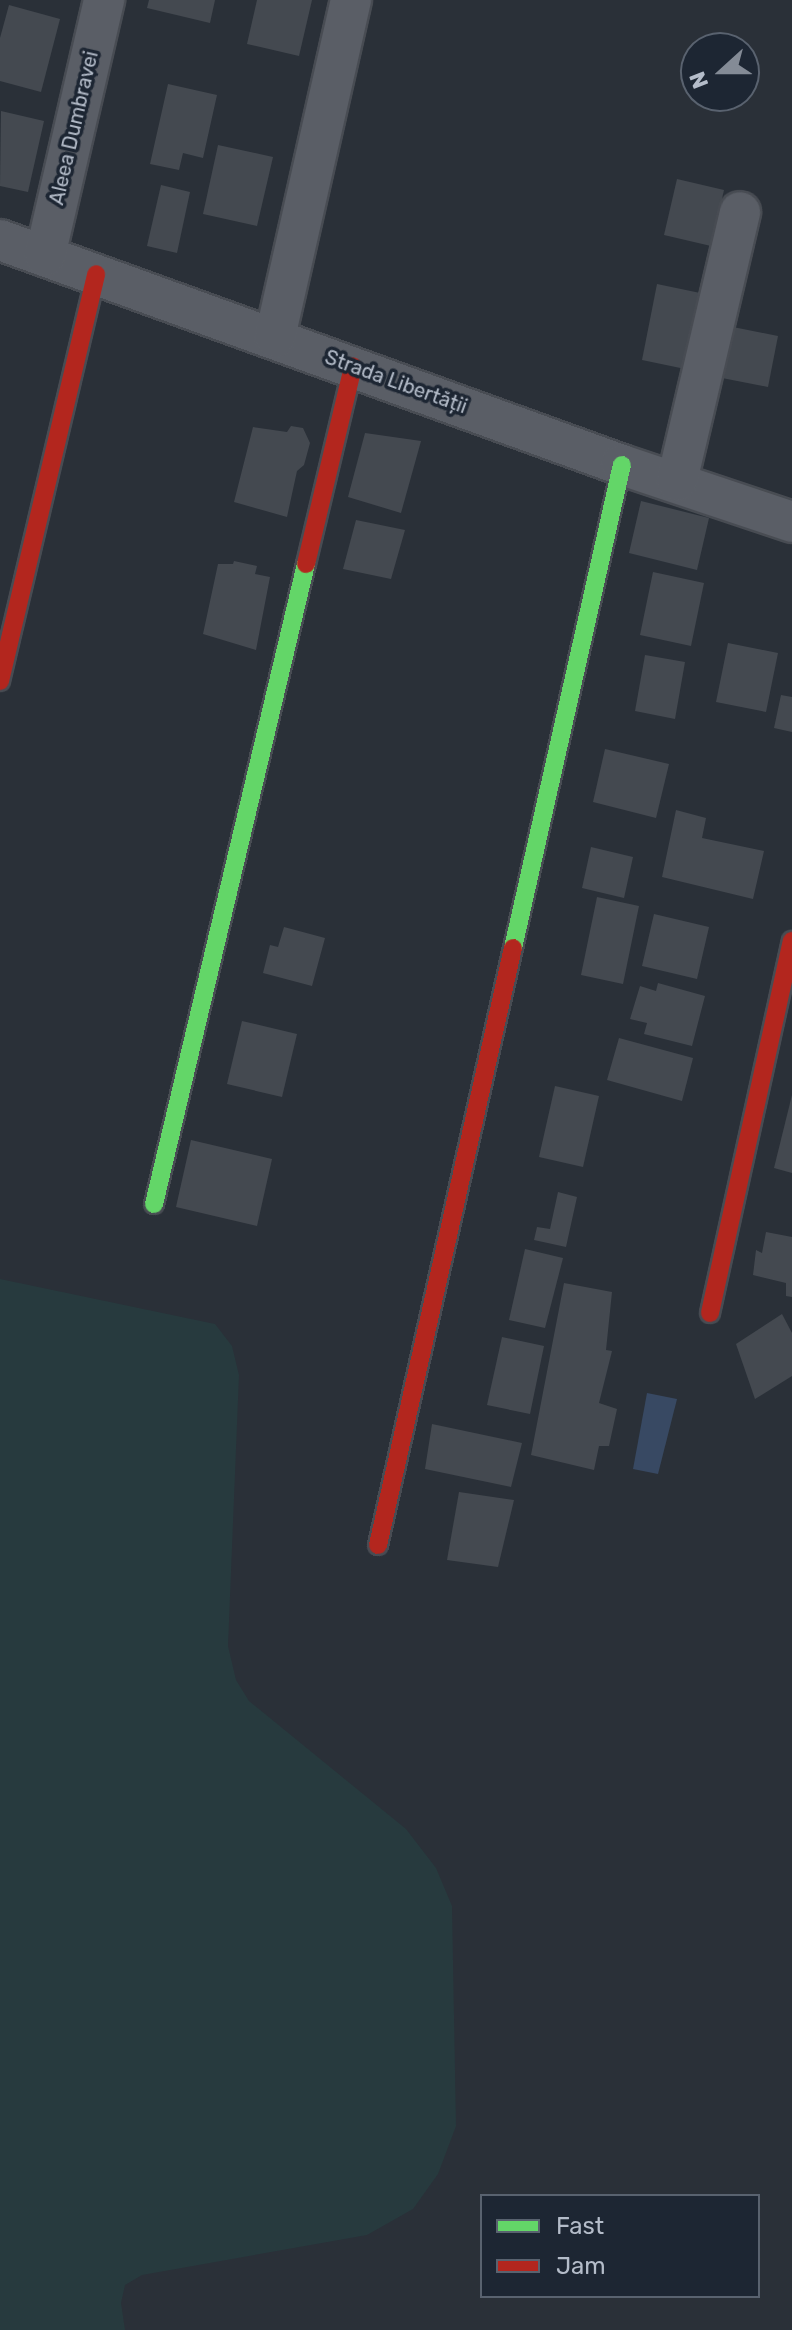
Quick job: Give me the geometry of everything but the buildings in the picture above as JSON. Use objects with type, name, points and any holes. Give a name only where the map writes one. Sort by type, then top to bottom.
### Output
[{"type":"street","name":"Aleea Dumbravei","points":[[45,256],[104,0]]},
{"type":"street","points":[[275,337],[351,0]]},
{"type":"street","points":[[677,481],[740,212]]},
{"type":"street","name":"Strada Libertății","points":[[0,240],[622,465],[792,522]]},
{"type":"street","points":[[0,681],[96,274]]},
{"type":"street","points":[[154,1204],[353,367]]},
{"type":"street","points":[[378,1545],[622,465]]},
{"type":"street","points":[[710,1313],[792,941]]},
{"type":"green space","points":[[0,1279],[215,1324],[232,1346],[239,1375],[228,1646],[236,1680],[249,1701],[406,1829],[436,1868],[452,1906],[456,2126],[438,2174],[413,2209],[367,2235],[142,2275],[125,2285],[121,2303],[125,2330],[0,2330]]},
{"type":"water","points":[[647,1393],[677,1399],[658,1474],[633,1469]]},
{"type":"traffic: fast","points":[[513,948],[622,465]]},
{"type":"traffic: fast","points":[[154,1204],[306,564]]},
{"type":"traffic: jam","points":[[0,681],[96,274]]},
{"type":"traffic: jam","points":[[306,564],[353,367]]},
{"type":"traffic: jam","points":[[710,1313],[792,941]]},
{"type":"traffic: jam","points":[[378,1545],[513,948]]}]
